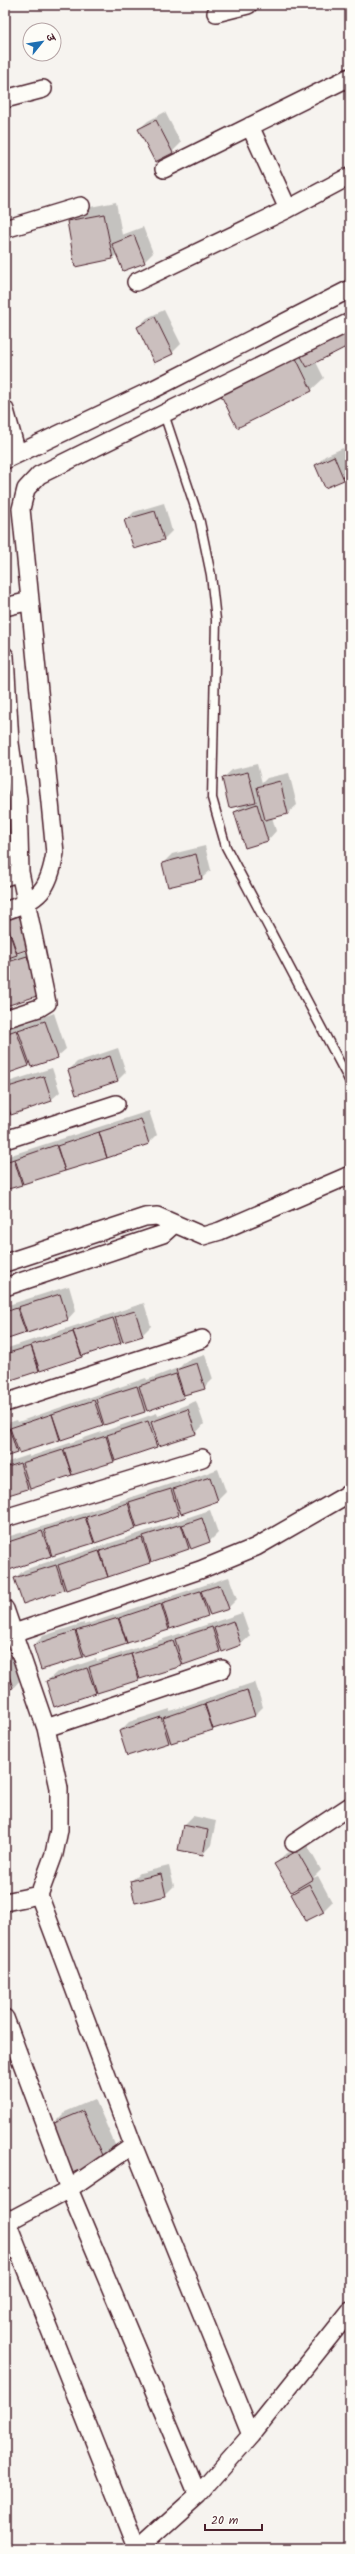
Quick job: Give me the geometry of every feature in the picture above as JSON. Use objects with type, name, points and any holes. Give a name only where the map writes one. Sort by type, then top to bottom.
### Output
[{"type":"street","points":[[216,13],[248,5]]},
{"type":"street","points":[[164,170],[350,77]]},
{"type":"street","points":[[5,100],[43,89]]},
{"type":"street","points":[[250,126],[288,209]]},
{"type":"street","points":[[136,282],[288,209],[350,176]]},
{"type":"street","points":[[5,229],[81,206]]},
{"type":"street","points":[[5,410],[11,456],[150,391],[350,289]]},
{"type":"street","points":[[5,911],[28,904],[43,890],[52,875],[55,853],[21,509],[26,489],[39,475],[350,322]]},
{"type":"street","points":[[5,607],[30,601]]},
{"type":"street","points":[[5,656],[8,743],[18,799],[12,874],[28,904],[47,1003],[39,1008],[5,1019]]},
{"type":"street","points":[[5,1140],[116,1104]]},
{"type":"street","points":[[5,1262],[144,1217],[157,1216],[203,1236],[220,1232],[350,1175]]},
{"type":"street","points":[[5,1287],[163,1234],[173,1224]]},
{"type":"street","points":[[5,1403],[202,1339]]},
{"type":"street","points":[[5,1518],[202,1458]]},
{"type":"street","points":[[9,1635],[200,1570],[256,1547],[350,1492]]},
{"type":"street","points":[[5,1609],[9,1635],[46,1728],[59,1788],[61,1810],[54,1854],[39,1896],[133,2145],[251,2435]]},
{"type":"street","points":[[46,1728],[222,1669]]},
{"type":"street","points":[[294,1843],[350,1806]]},
{"type":"street","points":[[5,1902],[39,1896]]},
{"type":"street","points":[[5,2018],[69,2189],[198,2495]]},
{"type":"street","points":[[133,2145],[69,2189],[6,2220],[137,2549],[198,2495],[251,2435],[350,2311]]},
{"type":"lane","points":[[164,414],[200,522],[216,620],[212,798],[226,847],[350,1082]]},
{"type":"building","points":[[156,120],[173,153],[155,162],[138,129]]},
{"type":"building","points":[[104,214],[113,259],[75,267],[67,221]]},
{"type":"building","points":[[134,235],[145,263],[123,271],[112,244]]},
{"type":"building","points":[[155,317],[173,354],[154,363],[137,327]]},
{"type":"building","points":[[350,327],[350,345],[307,367],[299,353]]},
{"type":"building","points":[[294,354],[312,391],[237,428],[219,391]]},
{"type":"building","points":[[334,456],[344,480],[325,488],[315,465]]},
{"type":"building","points":[[155,511],[164,540],[134,549],[124,520]]},
{"type":"building","points":[[248,772],[256,802],[229,808],[222,778]]},
{"type":"building","points":[[280,781],[288,814],[265,820],[257,787]]},
{"type":"building","points":[[257,804],[268,841],[245,848],[234,812]]},
{"type":"building","points":[[196,854],[202,879],[168,887],[162,863]]},
{"type":"building","points":[[18,911],[29,949],[17,953],[5,918]]},
{"type":"building","points":[[5,920],[17,955],[5,959]]},
{"type":"building","points":[[27,956],[40,995],[6,1006],[5,963]]},
{"type":"building","points":[[45,1021],[58,1058],[31,1067],[18,1030]]},
{"type":"building","points":[[16,1030],[29,1066],[6,1074],[5,1034]]},
{"type":"building","points":[[110,1056],[118,1081],[76,1095],[68,1070]]},
{"type":"building","points":[[44,1076],[52,1101],[11,1115],[5,1098],[5,1088]]},
{"type":"building","points":[[5,1099],[10,1115],[5,1116]]},
{"type":"building","points":[[141,1119],[149,1144],[107,1158],[99,1132]]},
{"type":"building","points":[[99,1132],[107,1158],[65,1171],[57,1146]]},
{"type":"building","points":[[56,1145],[65,1171],[23,1184],[15,1159]]},
{"type":"building","points":[[14,1159],[22,1185],[5,1190],[5,1162]]},
{"type":"building","points":[[60,1294],[68,1320],[27,1333],[18,1307]]},
{"type":"building","points":[[17,1308],[26,1333],[5,1340],[5,1312]]},
{"type":"building","points":[[135,1311],[143,1336],[123,1342],[115,1317]]},
{"type":"building","points":[[113,1318],[121,1343],[82,1356],[73,1331]]},
{"type":"building","points":[[73,1332],[82,1357],[40,1371],[31,1345]]},
{"type":"building","points":[[31,1346],[39,1371],[5,1382],[5,1354]]},
{"type":"building","points":[[197,1363],[205,1389],[184,1395],[176,1370]]},
{"type":"building","points":[[176,1374],[184,1398],[147,1411],[139,1386]]},
{"type":"building","points":[[137,1386],[145,1412],[104,1425],[96,1399]]},
{"type":"building","points":[[94,1400],[103,1426],[61,1440],[52,1414]]},
{"type":"building","points":[[188,1409],[196,1434],[159,1446],[151,1422]]},
{"type":"building","points":[[52,1414],[60,1440],[19,1453],[10,1428]]},
{"type":"building","points":[[148,1421],[157,1447],[115,1461],[107,1435]]},
{"type":"building","points":[[9,1428],[17,1453],[5,1457],[5,1429]]},
{"type":"building","points":[[106,1436],[114,1462],[72,1475],[64,1449]]},
{"type":"building","points":[[63,1450],[72,1475],[30,1489],[22,1463]]},
{"type":"building","points":[[20,1463],[28,1489],[5,1496],[5,1468]]},
{"type":"building","points":[[210,1477],[218,1501],[181,1514],[173,1489]]},
{"type":"building","points":[[171,1489],[179,1515],[137,1528],[129,1502]]},
{"type":"building","points":[[128,1503],[136,1529],[95,1543],[86,1517]]},
{"type":"building","points":[[85,1517],[94,1543],[52,1556],[44,1530]]},
{"type":"building","points":[[202,1518],[210,1542],[191,1549],[182,1525]]},
{"type":"building","points":[[181,1524],[189,1549],[151,1562],[143,1536]]},
{"type":"building","points":[[42,1531],[51,1556],[9,1570],[5,1558],[5,1543]]},
{"type":"building","points":[[142,1538],[150,1563],[108,1577],[100,1551]]},
{"type":"building","points":[[99,1551],[108,1577],[66,1590],[58,1565]]},
{"type":"building","points":[[56,1565],[64,1590],[23,1604],[14,1578]]},
{"type":"building","points":[[220,1585],[229,1609],[210,1615],[201,1591]]},
{"type":"building","points":[[200,1591],[208,1616],[170,1629],[162,1603]]},
{"type":"building","points":[[161,1604],[169,1630],[127,1643],[119,1618]]},
{"type":"building","points":[[118,1618],[127,1644],[85,1657],[76,1631]]},
{"type":"building","points":[[233,1621],[241,1645],[222,1652],[214,1628]]},
{"type":"building","points":[[212,1627],[220,1652],[183,1665],[175,1639]]},
{"type":"building","points":[[75,1631],[83,1657],[41,1670],[33,1645]]},
{"type":"building","points":[[173,1641],[182,1666],[140,1679],[131,1654]]},
{"type":"building","points":[[131,1654],[139,1680],[97,1693],[89,1667]]},
{"type":"building","points":[[5,1663],[13,1688],[5,1691]]},
{"type":"building","points":[[87,1668],[96,1693],[54,1707],[46,1681]]},
{"type":"building","points":[[247,1690],[255,1716],[213,1729],[205,1704]]},
{"type":"building","points":[[204,1704],[213,1730],[171,1743],[163,1718]]},
{"type":"building","points":[[161,1717],[169,1743],[127,1756],[119,1731]]},
{"type":"building","points":[[183,1825],[208,1830],[203,1855],[178,1850]]},
{"type":"building","points":[[297,1851],[313,1879],[291,1892],[274,1864]]},
{"type":"building","points":[[161,1874],[166,1896],[135,1903],[130,1881]]},
{"type":"building","points":[[309,1884],[324,1912],[306,1921],[291,1894]]},
{"type":"building","points":[[83,2111],[104,2160],[73,2173],[52,2124]]}]
